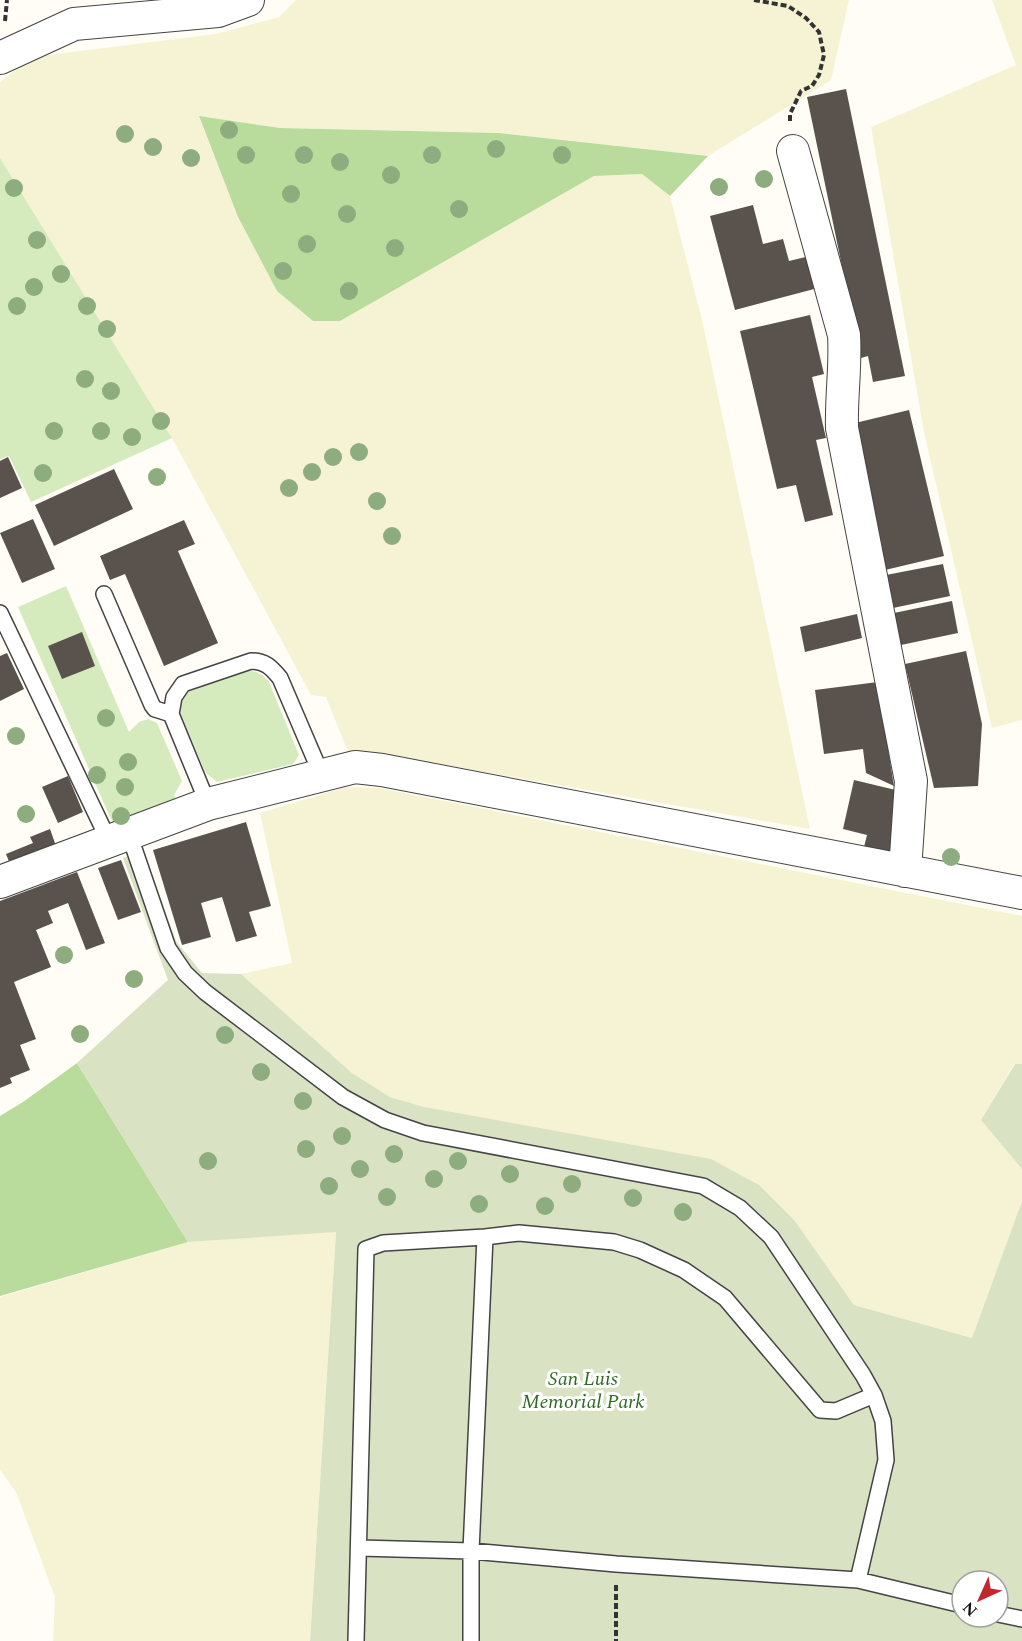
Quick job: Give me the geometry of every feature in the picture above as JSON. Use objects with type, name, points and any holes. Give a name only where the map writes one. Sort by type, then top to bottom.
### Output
[{"type":"street","points":[[0,58],[74,24],[218,11],[248,0]]},
{"type":"street","points":[[793,151],[844,335],[846,356],[841,404],[842,428],[911,781],[905,871]]},
{"type":"street","points":[[0,882],[208,804],[355,767],[382,770],[1022,893]]},
{"type":"lane","points":[[104,594],[152,705],[155,709],[171,714]]},
{"type":"lane","points":[[0,613],[119,838],[168,948],[185,973],[205,992],[343,1097],[385,1120],[423,1133],[703,1186],[740,1208],[771,1237],[863,1375],[884,1421],[886,1460],[858,1580]]},
{"type":"lane","points":[[208,804],[171,714],[174,697],[183,684],[251,661],[262,661],[280,678],[322,776]]},
{"type":"lane","points":[[356,1641],[366,1249],[383,1243],[519,1233],[614,1242],[640,1250],[684,1270],[725,1298],[820,1410],[836,1411],[873,1395]]},
{"type":"lane","points":[[471,1641],[471,1551],[485,1237]]},
{"type":"lane","points":[[359,1548],[471,1551],[616,1564],[858,1580],[950,1602]]},
{"type":"path","points":[[753,0],[788,6],[806,18],[819,32],[824,55],[819,75],[812,86],[801,91],[790,114],[793,151]]},
{"type":"path","points":[[616,1564],[616,1641]]},
{"type":"shaded area","points":[[296,0],[849,0],[831,80],[708,156],[499,133],[280,128],[199,117],[238,217],[277,291],[313,321],[340,321],[594,176],[642,174],[670,196],[702,320],[810,829],[371,752],[348,752],[326,697],[311,695],[172,438],[0,158],[0,82],[32,57],[216,34],[279,17]]},
{"type":"shaded area","points":[[992,0],[1022,0],[1022,720],[992,728],[924,432],[871,127],[1016,65]]},
{"type":"shaded area","points":[[346,787],[379,788],[1022,916],[1022,1064],[1014,1064],[981,1120],[1022,1169],[1022,1201],[972,1338],[854,1305],[795,1221],[390,1097],[352,1073],[241,974],[292,963],[260,813]]},
{"type":"shaded area","points":[[336,1231],[310,1641],[53,1641],[55,1597],[16,1492],[0,1470],[0,1297],[188,1242]]},
{"type":"green space","points":[[199,116],[280,128],[499,133],[708,156],[670,196],[642,174],[594,176],[340,321],[313,321],[277,291],[238,217]]},
{"type":"green space","points":[[0,158],[172,438],[31,502],[9,456],[0,459]]},
{"type":"green space","points":[[66,586],[129,732],[139,722],[148,719],[157,723],[182,781],[174,795],[179,806],[117,833],[18,607]]},
{"type":"green space","points":[[248,671],[260,673],[269,682],[299,755],[293,764],[217,782],[205,772],[180,712],[181,703],[190,691]]},
{"type":"green space","name":"San Luis Memorial Park","points":[[144,851],[176,941],[202,973],[241,974],[352,1073],[390,1097],[424,1107],[711,1159],[759,1185],[795,1221],[854,1305],[972,1338],[1022,1201],[1022,1641],[310,1641],[336,1232],[188,1242],[77,1063],[168,980],[123,858]]},
{"type":"green space","points":[[77,1063],[188,1242],[0,1296],[0,1116]]},
{"type":"green space","points":[[1015,1064],[1022,1064],[1022,1169],[981,1120]]},
{"type":"building","points":[[846,89],[905,376],[873,382],[868,356],[861,358],[807,97]]},
{"type":"building","points":[[753,205],[763,244],[783,239],[789,261],[810,256],[818,288],[735,310],[710,216]]},
{"type":"building","points":[[810,315],[824,374],[812,377],[826,438],[816,440],[833,515],[805,522],[796,485],[777,489],[740,331]]},
{"type":"building","points":[[909,410],[944,556],[885,570],[851,424]]},
{"type":"building","points":[[8,457],[22,488],[0,498],[0,461]]},
{"type":"building","points":[[114,469],[133,509],[54,546],[35,505]]},
{"type":"building","points":[[33,519],[55,569],[22,583],[0,533]]},
{"type":"building","points":[[184,520],[195,544],[178,551],[218,643],[164,666],[125,574],[110,580],[100,556]]},
{"type":"building","points":[[943,564],[950,596],[893,608],[886,575]]},
{"type":"building","points":[[952,601],[958,633],[901,645],[894,613]]},
{"type":"building","points":[[857,614],[862,638],[805,652],[800,627]]},
{"type":"building","points":[[82,632],[95,666],[62,679],[48,646]]},
{"type":"building","points":[[966,651],[982,724],[978,786],[934,788],[905,664]]},
{"type":"building","points":[[7,653],[24,689],[0,701],[0,656]]},
{"type":"building","points":[[878,682],[894,786],[866,773],[863,749],[824,754],[815,690]]},
{"type":"building","points":[[68,776],[83,812],[58,823],[42,787]]},
{"type":"building","points":[[854,780],[904,792],[890,853],[864,847],[867,835],[843,829]]},
{"type":"building","points":[[246,822],[271,906],[249,912],[257,936],[236,942],[222,897],[201,903],[211,937],[182,945],[153,850]]},
{"type":"building","points":[[50,829],[56,846],[10,864],[6,854],[33,843],[30,837]]},
{"type":"building","points":[[121,860],[141,912],[118,920],[98,868]]},
{"type":"building","points":[[77,872],[105,943],[86,950],[68,903],[48,911],[53,923],[36,930],[51,967],[14,982],[36,1039],[20,1045],[30,1070],[10,1078],[12,1083],[0,1088],[0,901]]}]
